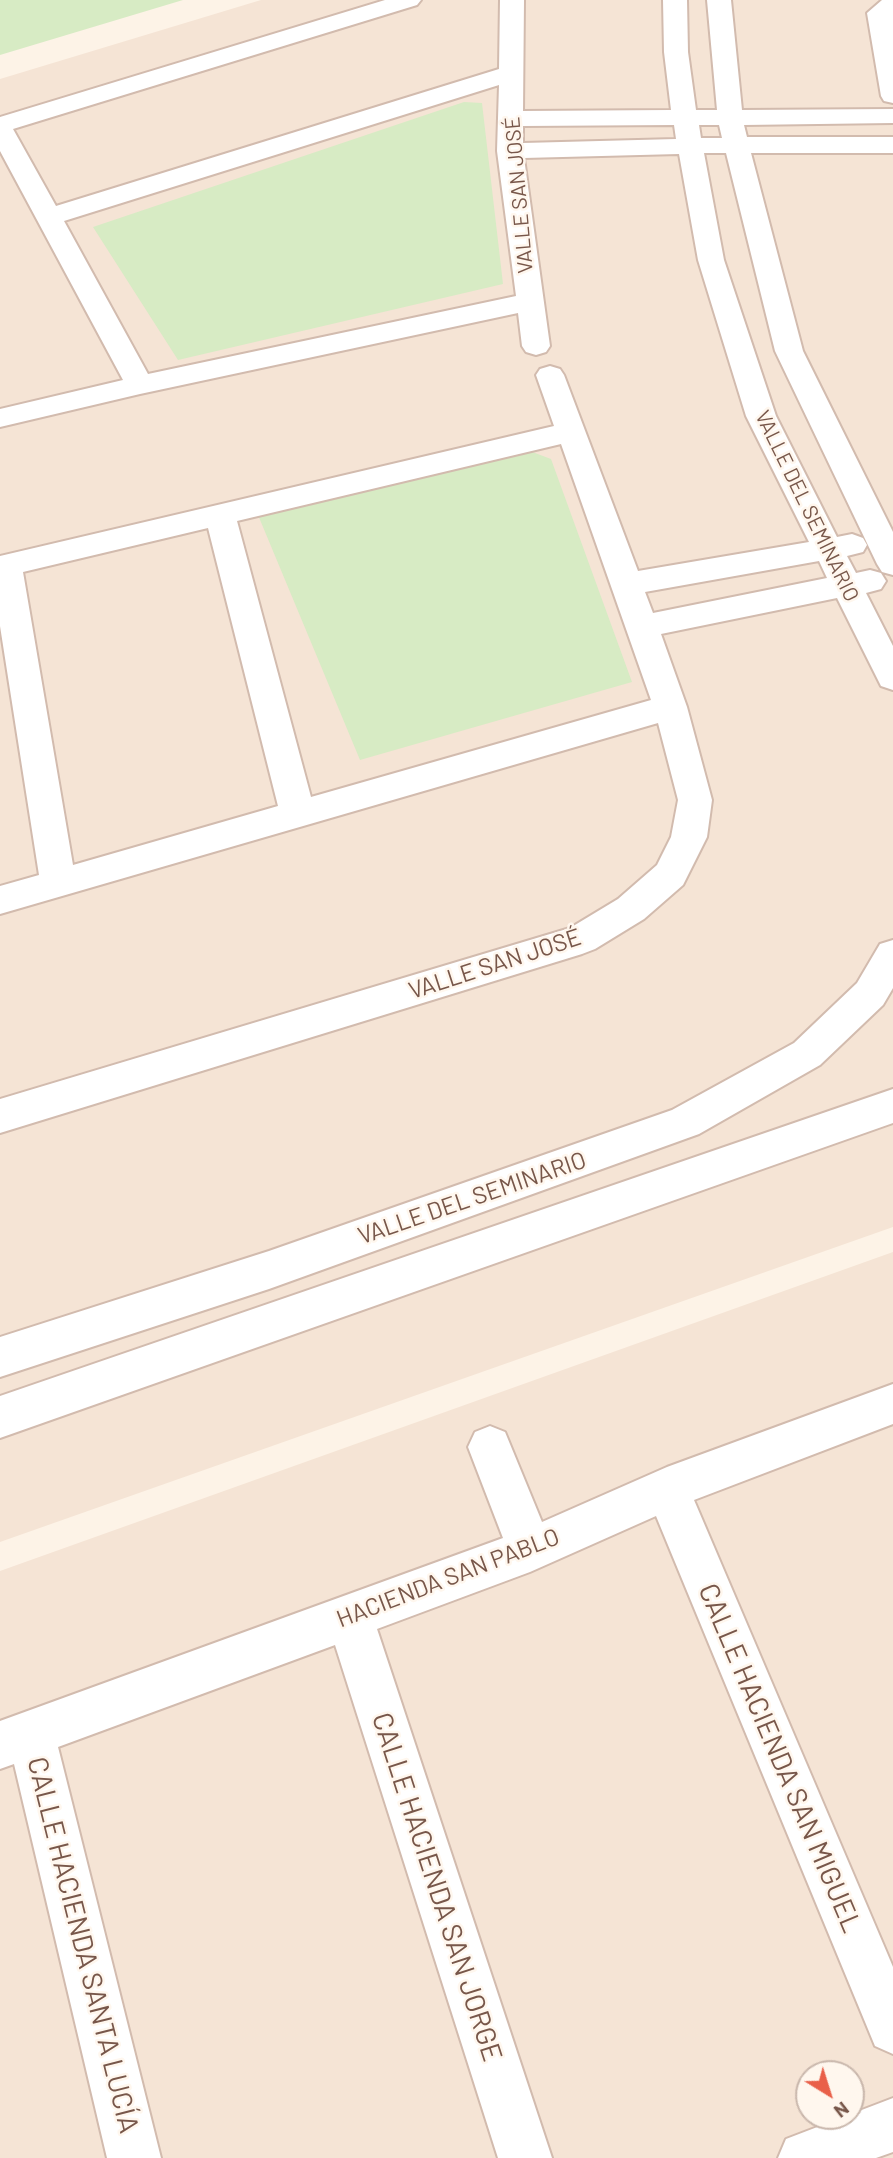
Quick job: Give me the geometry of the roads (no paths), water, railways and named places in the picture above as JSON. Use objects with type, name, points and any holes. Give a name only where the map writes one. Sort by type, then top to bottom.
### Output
[{"type":"street","points":[[140,385],[0,127],[409,0]]},
{"type":"street","name":"VALLE SAN JOSÉ","points":[[0,1116],[582,939],[631,909],[670,875],[689,837],[695,800],[670,707],[543,361],[529,302],[510,151],[512,0]]},
{"type":"street","name":"VALLE DEL SEMINARIO","points":[[676,0],[676,52],[711,260],[761,416],[893,678]]},
{"type":"street","points":[[627,584],[827,548],[890,547],[789,351],[733,132],[719,0]]},
{"type":"street","points":[[893,3],[879,13],[893,96]]},
{"type":"street","points":[[49,217],[511,73]]},
{"type":"street","points":[[510,151],[893,116]]},
{"type":"street","points":[[510,119],[688,133]]},
{"type":"street","points":[[733,132],[893,145]]},
{"type":"street","points":[[0,418],[140,385],[529,302]]},
{"type":"street","points":[[58,883],[3,566],[571,432]]},
{"type":"street","points":[[220,515],[298,815]]},
{"type":"street","points":[[642,626],[893,576]]},
{"type":"street","points":[[0,900],[670,707]]},
{"type":"street","name":"VALLE DEL SEMINARIO","points":[[0,1357],[269,1270],[685,1122],[807,1054],[870,994],[893,955]]},
{"type":"street","points":[[0,1417],[893,1107]]},
{"type":"street","points":[[78,1332],[94,1386]]},
{"type":"street","name":"HACIENDA SAN PABLO","points":[[16,1739],[530,1550],[667,1489],[893,1404]]},
{"type":"street","points":[[490,1447],[530,1550]]},
{"type":"street","name":"CALLE HACIENDA SAN MIGUEL","points":[[667,1489],[893,2028]]},
{"type":"street","name":"CALLE HACIENDA SAN JORGE","points":[[349,1615],[524,2158]]},
{"type":"street","name":"CALLE HACIENDA SANTA LUCÍA","points":[[16,1739],[134,2158]]},
{"type":"street","points":[[805,2158],[893,2124]]}]
